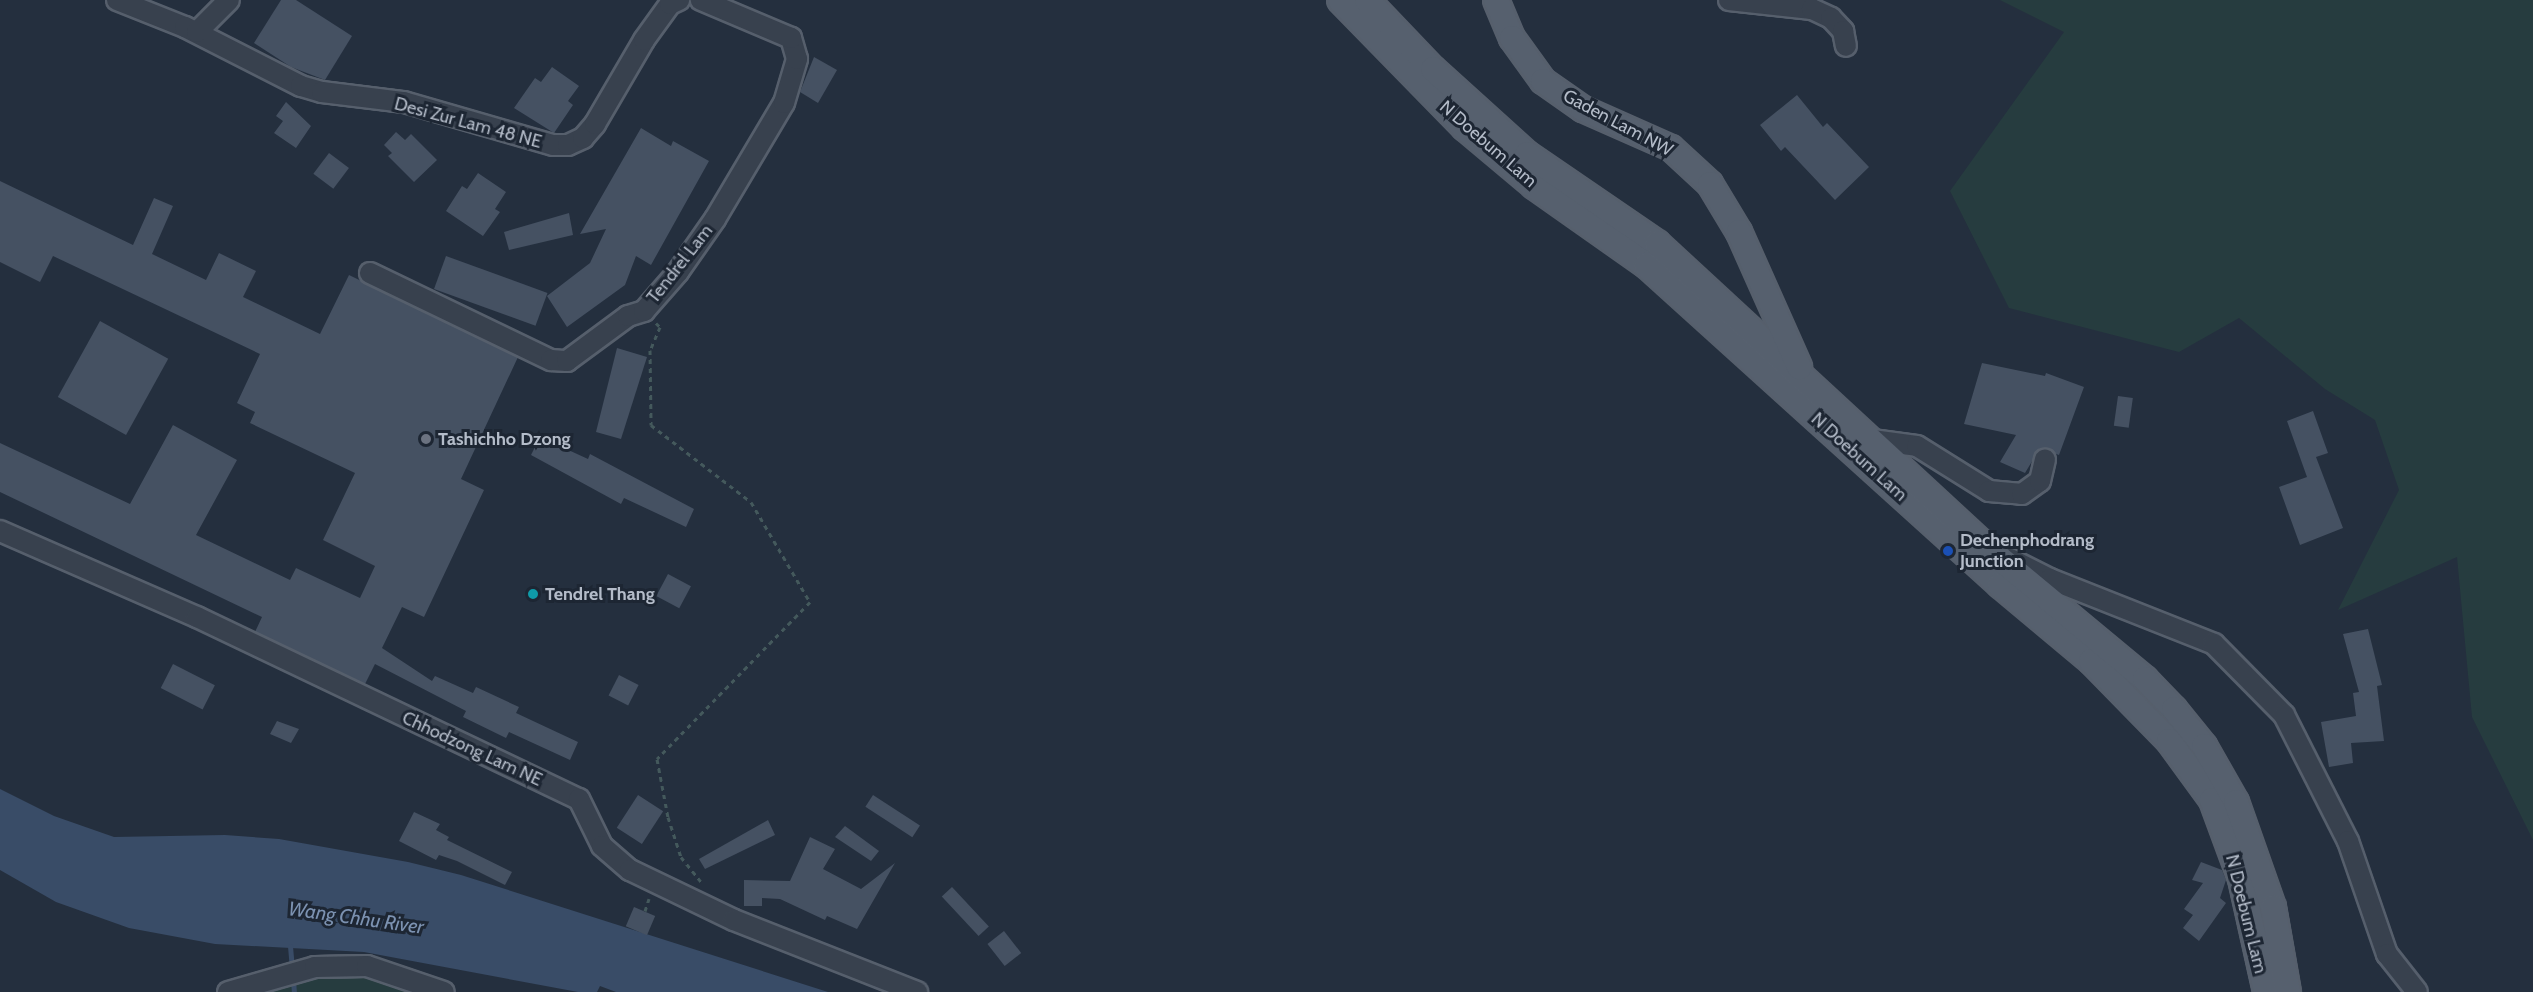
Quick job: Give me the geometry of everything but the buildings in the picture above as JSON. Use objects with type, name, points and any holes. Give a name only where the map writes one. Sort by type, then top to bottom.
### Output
[{"type":"main road","name":"N Doebum Lam","points":[[1340,0],[1465,128],[1534,186],[1646,265],[2000,585],[2091,661],[2169,741],[2212,800],[2241,879],[2266,992]]},
{"type":"main road","name":"N Doebum Lam","points":[[1367,0],[1433,69],[1527,154],[1657,243],[1986,547],[2145,679],[2204,746],[2236,802],[2258,857],[2273,907],[2288,992]]},
{"type":"main road","name":"Gaden Lam NW","points":[[1496,0],[1512,38],[1544,81],[1583,109],[1671,148],[1710,184],[1739,232],[1803,376]]},
{"type":"street","name":"Desi Zur Lam 48 NE","points":[[117,0],[197,32],[301,86],[322,92],[404,102],[553,146],[568,145],[583,138],[595,124],[658,20],[670,4],[679,0]]},
{"type":"street","points":[[197,32],[229,0]]},
{"type":"street","name":"Tendrel Lam","points":[[370,273],[551,360],[567,361],[628,316],[644,311],[678,272],[714,219],[784,102],[797,59],[791,38],[701,0]]},
{"type":"street","points":[[1729,0],[1812,9],[1831,18],[1843,31],[1845,46]]},
{"type":"street","points":[[1872,440],[1917,446],[1989,491],[2022,494],[2040,481],[2045,460]]},
{"type":"street","name":"Chhodzong Lam NE","points":[[0,531],[196,617],[579,799],[602,846],[630,870],[734,920],[917,992]]},
{"type":"street","points":[[1986,547],[2050,579],[2181,628],[2214,644],[2237,666],[2284,715],[2310,761],[2348,841],[2387,954],[2417,992]]},
{"type":"street","points":[[228,992],[315,967],[367,966],[444,992]]},
{"type":"path","points":[[644,311],[660,327],[650,350],[651,425],[752,502],[810,602],[657,759],[668,817],[681,857],[704,886]]},
{"type":"green space","points":[[2000,0],[2533,0],[2533,840],[2472,717],[2457,557],[2338,610],[2399,490],[2375,420],[2325,389],[2239,318],[2179,352],[2009,308],[1950,191],[2064,32]]},
{"type":"green space","points":[[367,971],[431,992],[257,992],[298,979]]},
{"type":"water","name":"Wang Chhu River","points":[[0,789],[54,816],[114,837],[225,835],[279,839],[408,862],[461,875],[828,992],[616,992],[600,986],[597,992],[578,992],[364,952],[215,944],[129,928],[56,902],[0,870]]},
{"type":"waterway","points":[[290,946],[292,969]]},
{"type":"waterway","points":[[293,979],[294,992]]},
{"type":"place","name":"Tashichho Dzong","points":[[426,439]]},
{"type":"place","name":"Dechenphodrang Junction","points":[[1948,551]]},
{"type":"place","name":"Tendrel Thang","points":[[533,594]]}]
